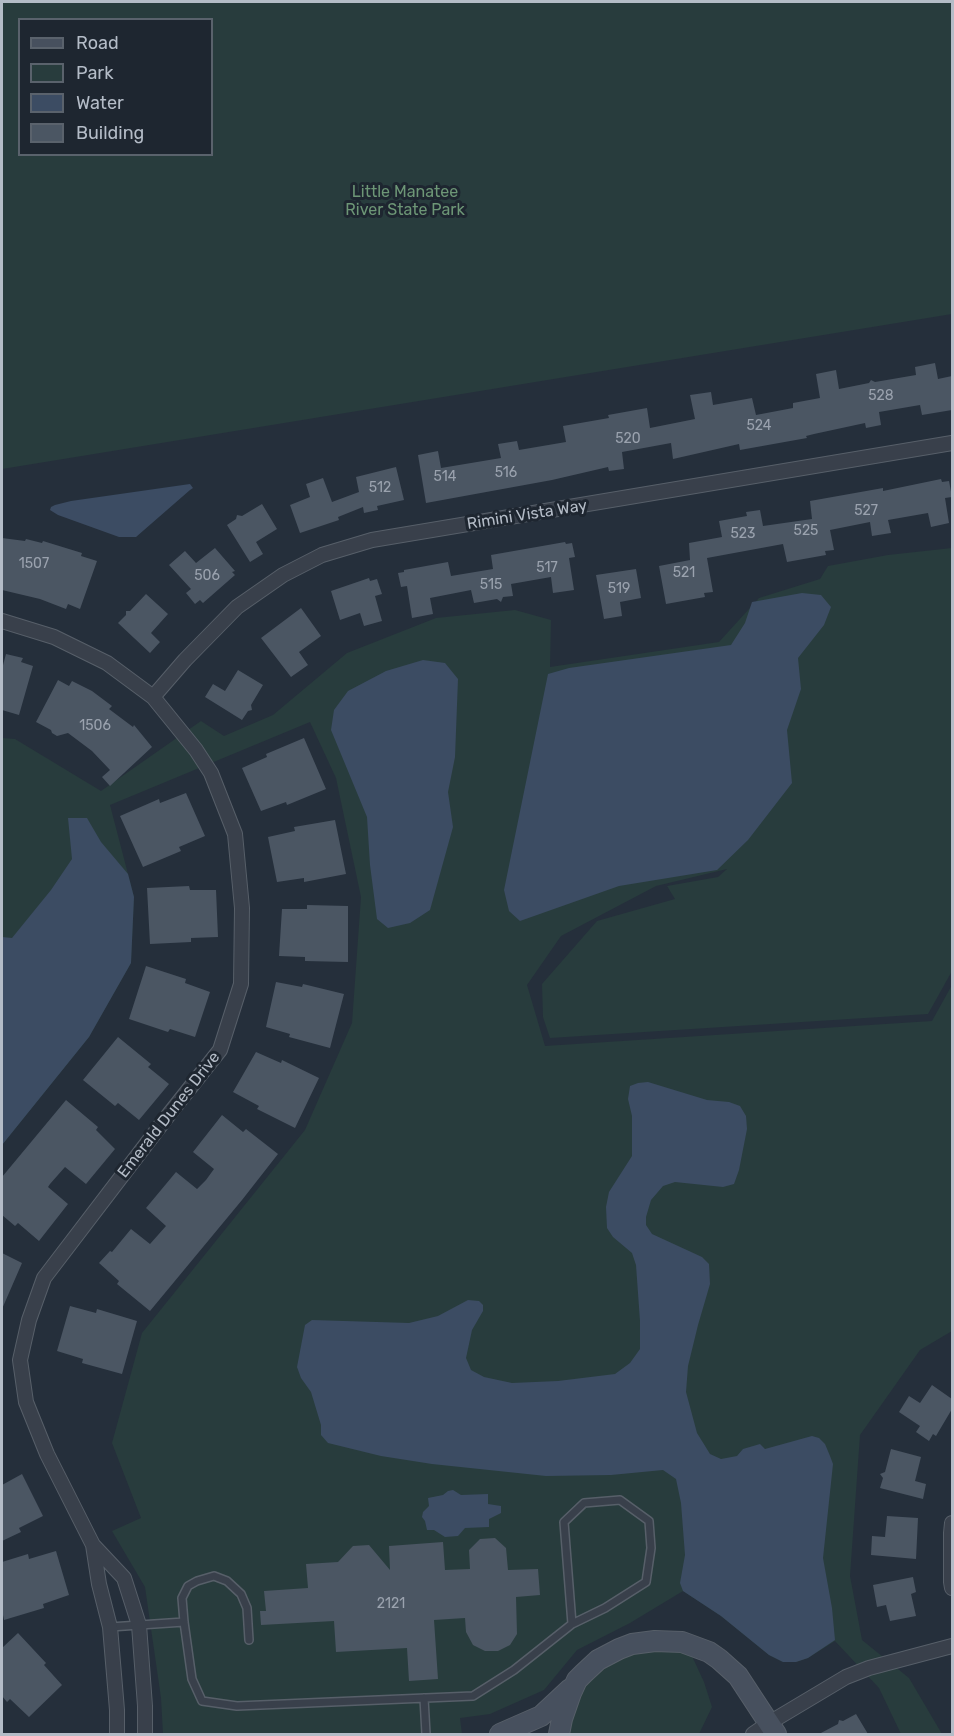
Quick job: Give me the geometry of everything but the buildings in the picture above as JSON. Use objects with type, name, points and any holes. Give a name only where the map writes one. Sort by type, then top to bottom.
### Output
[{"type":"street","name":"Rimini Vista Way","points":[[153,697],[185,660],[237,607],[283,575],[322,555],[372,540],[952,443]]},
{"type":"street","name":"Emerald Dunes Drive","points":[[2,621],[54,637],[107,663],[153,697],[212,773],[236,834],[242,908],[241,984],[220,1050],[44,1278],[29,1320],[20,1360],[26,1402],[47,1454],[93,1545],[110,1627],[117,1734]]},
{"type":"street","points":[[952,1523],[952,1588]]},
{"type":"street","name":"Emerald Dunes Drive","points":[[93,1545],[124,1578],[138,1625],[145,1734]]},
{"type":"street","points":[[500,1734],[541,1716],[598,1660],[619,1649],[644,1641],[682,1642],[709,1652],[729,1666],[748,1688],[772,1729]]},
{"type":"street","points":[[753,1734],[772,1729],[857,1672],[952,1646]]},
{"type":"street","points":[[559,1734],[565,1708],[577,1680]]},
{"type":"lane","points":[[249,1640],[247,1608],[241,1594],[227,1581],[214,1576],[188,1586],[182,1598],[184,1622],[192,1679],[202,1701],[237,1706],[473,1696],[514,1670],[572,1624],[605,1608],[646,1581],[651,1548],[649,1521],[620,1500],[584,1503],[564,1522],[572,1624]]},
{"type":"lane","points":[[110,1627],[184,1622]]},
{"type":"lane","points":[[424,1698],[426,1734]]},
{"type":"green space","name":"Little Manatee River State Park","points":[[2,2],[952,2],[952,314],[2,469]]},
{"type":"green space","points":[[952,548],[952,971],[928,1014],[550,1038],[543,1017],[542,984],[597,921],[675,899],[667,886],[718,877],[727,869],[656,886],[561,936],[527,985],[545,1046],[932,1021],[952,985],[952,1331],[920,1350],[860,1435],[850,1576],[862,1640],[909,1678],[942,1734],[901,1734],[879,1688],[835,1641],[808,1658],[796,1662],[783,1662],[769,1655],[721,1616],[683,1591],[630,1623],[577,1650],[544,1690],[490,1714],[460,1718],[462,1734],[163,1734],[161,1698],[145,1587],[112,1531],[141,1518],[112,1443],[142,1333],[305,1130],[352,1023],[361,897],[336,778],[310,722],[110,805],[134,897],[131,963],[89,1037],[2,1145],[2,738],[15,739],[101,791],[201,721],[224,736],[273,715],[347,653],[436,618],[515,610],[551,620],[550,667],[719,642],[759,598],[820,579],[828,566],[888,555]]},
{"type":"green space","points":[[655,1649],[691,1654],[712,1707],[699,1734],[567,1734],[569,1722],[584,1685],[602,1668],[622,1657]]},
{"type":"water","points":[[190,484],[193,488],[136,537],[119,537],[50,510],[55,505],[71,501]]},
{"type":"water","points":[[802,593],[821,595],[831,607],[824,625],[798,658],[801,689],[787,730],[792,783],[748,840],[717,870],[619,886],[520,921],[509,911],[504,890],[548,674],[569,668],[731,645],[745,623],[752,602]]},
{"type":"water","points":[[423,660],[445,663],[458,679],[455,757],[448,792],[453,827],[430,910],[410,923],[388,928],[377,919],[367,817],[331,730],[334,710],[348,691],[386,671]]},
{"type":"water","points":[[68,818],[87,818],[101,842],[128,874],[134,897],[131,963],[89,1037],[2,1145],[2,937],[12,938],[51,890],[72,859]]},
{"type":"water","points":[[648,1082],[707,1100],[729,1102],[740,1106],[746,1116],[747,1129],[734,1184],[723,1187],[675,1182],[663,1186],[651,1200],[646,1225],[652,1234],[702,1257],[709,1264],[710,1284],[688,1366],[686,1392],[697,1433],[710,1454],[721,1459],[737,1456],[743,1449],[760,1444],[765,1449],[812,1436],[819,1438],[825,1444],[833,1464],[823,1558],[835,1640],[808,1658],[796,1662],[783,1662],[769,1655],[721,1616],[683,1591],[680,1583],[685,1555],[681,1503],[676,1479],[663,1470],[611,1475],[546,1476],[432,1464],[381,1456],[328,1443],[321,1435],[321,1425],[311,1392],[301,1378],[297,1367],[305,1325],[312,1320],[409,1323],[438,1316],[468,1300],[479,1301],[483,1305],[483,1311],[472,1330],[466,1358],[471,1370],[484,1377],[512,1383],[558,1381],[615,1374],[630,1363],[640,1349],[636,1265],[632,1253],[613,1237],[607,1228],[606,1207],[609,1192],[632,1156],[632,1116],[628,1099],[630,1086]]},
{"type":"water","points":[[453,1490],[461,1495],[488,1494],[488,1504],[501,1506],[501,1513],[489,1519],[489,1527],[465,1528],[458,1536],[445,1537],[434,1530],[427,1530],[422,1517],[423,1512],[429,1506],[428,1498]]}]
